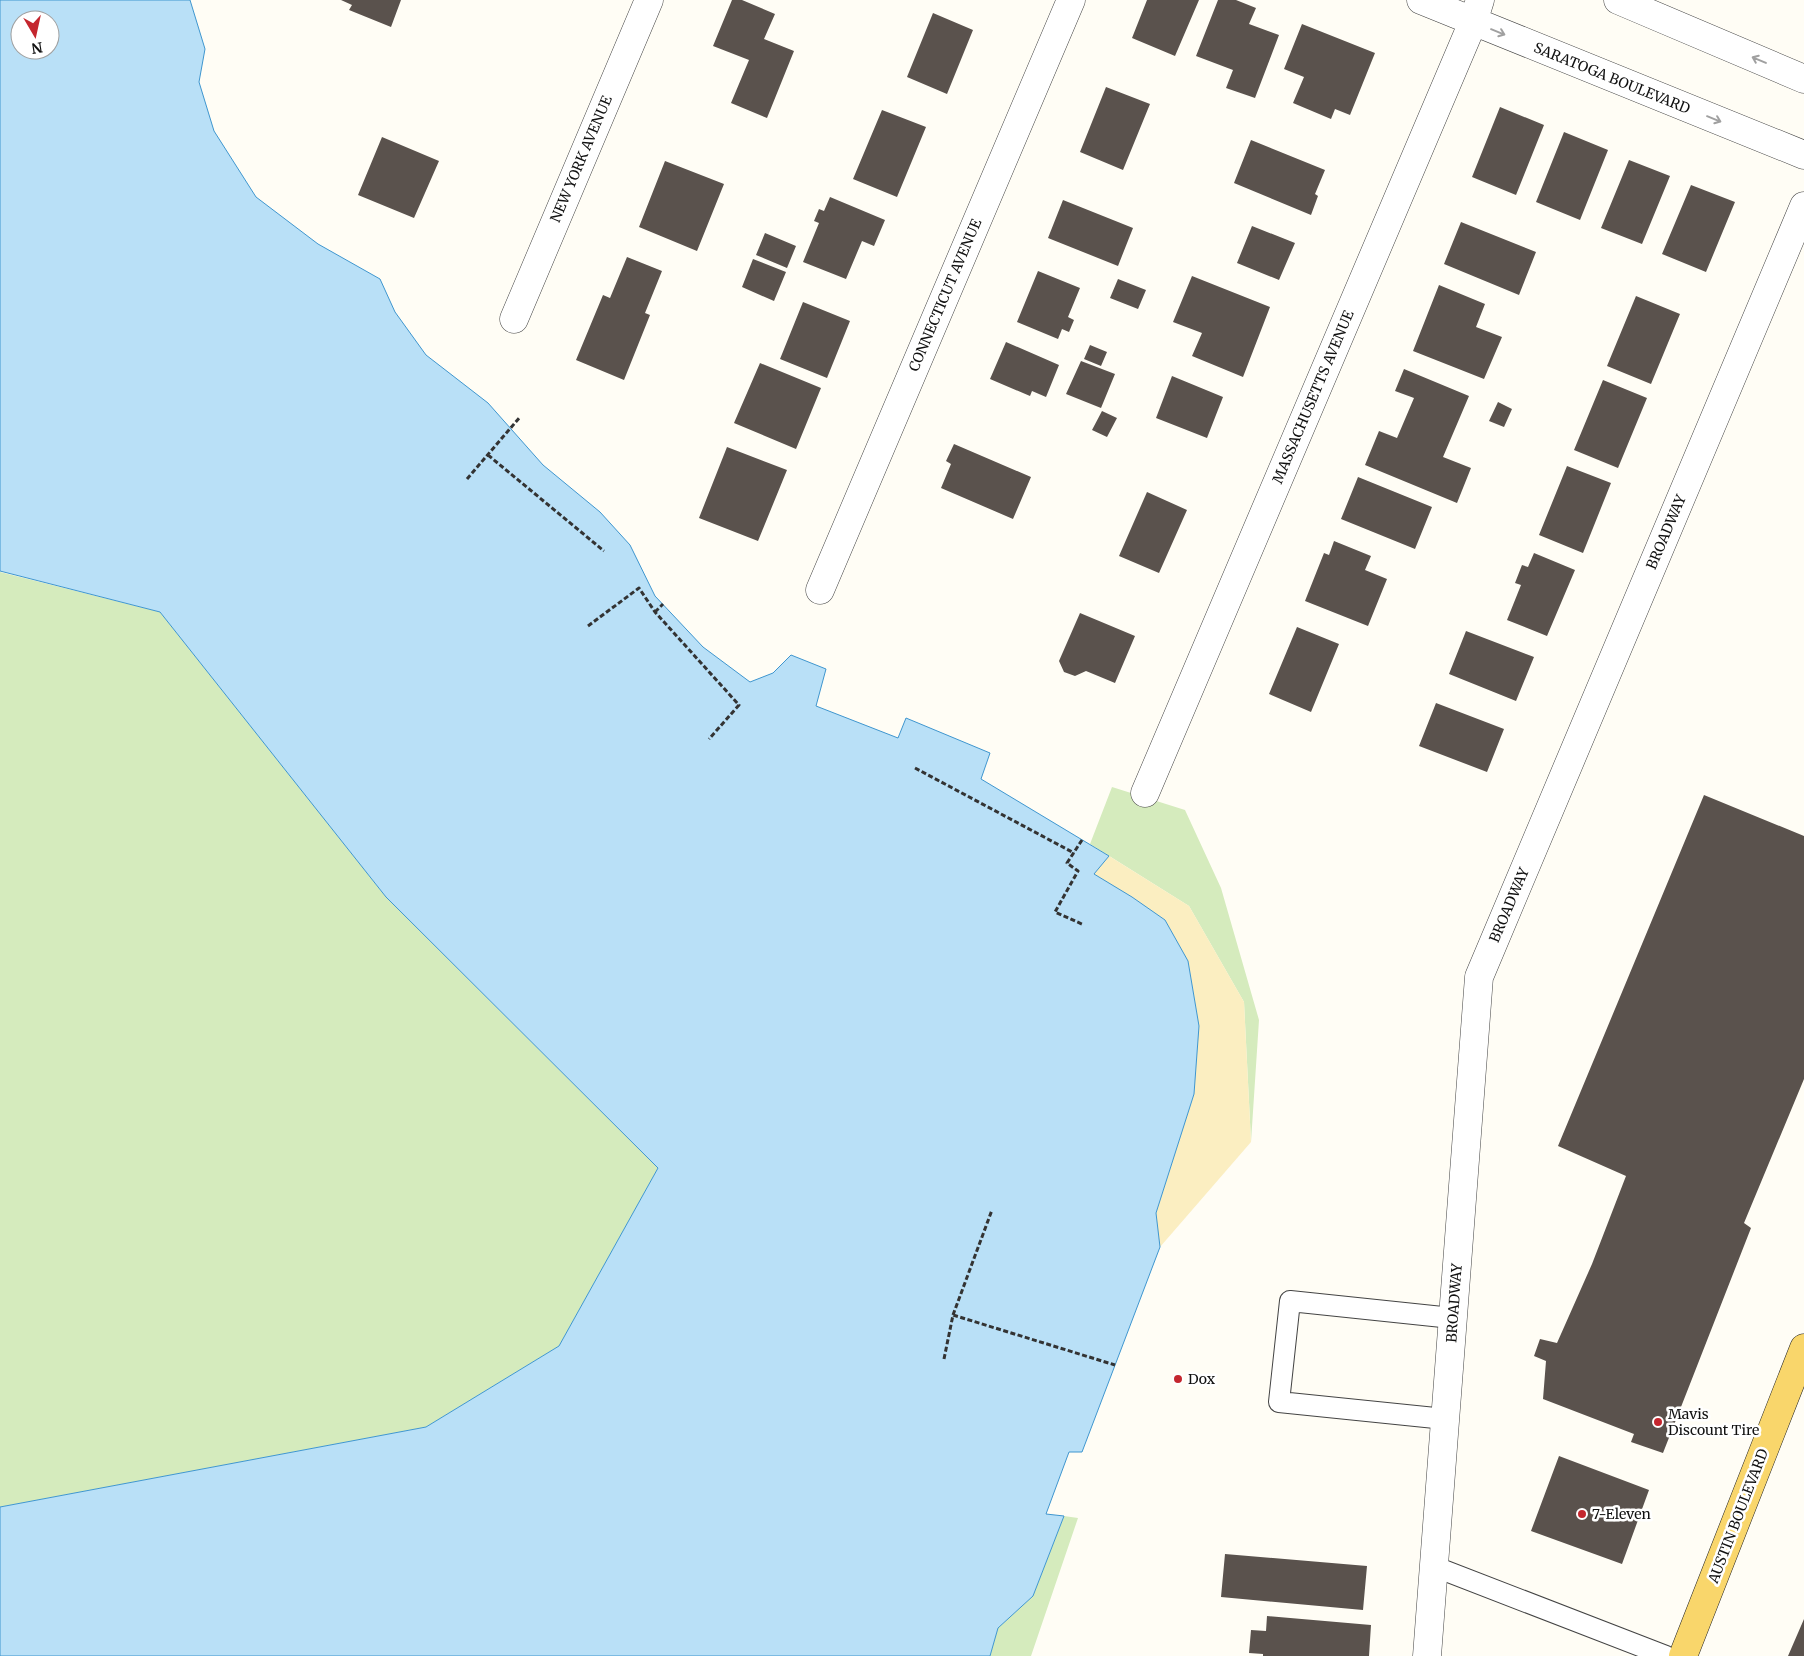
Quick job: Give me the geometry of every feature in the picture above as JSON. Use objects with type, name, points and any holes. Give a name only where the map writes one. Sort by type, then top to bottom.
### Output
[{"type":"main road","name":"AUSTIN BOULEVARD","points":[[1683,1656],[1796,1388],[1804,1348]]},
{"type":"street","name":"NEW YORK AVENUE","points":[[514,319],[649,0]]},
{"type":"street","name":"CONNECTICUT AVENUE","points":[[820,590],[1071,0]]},
{"type":"street","name":"SARATOGA BOULEVARD","points":[[1421,0],[1477,11],[1804,155]]},
{"type":"street","points":[[1618,0],[1804,78]]},
{"type":"street","name":"MASSACHUSETTS AVENUE","points":[[1145,793],[1477,11]]},
{"type":"street","name":"BROADWAY","points":[[1427,1656],[1478,978],[1804,206]]},
{"type":"lane","points":[[1445,1419],[1279,1402],[1290,1301],[1452,1318]]},
{"type":"lane","points":[[1434,1566],[1666,1656]]},
{"type":"path","points":[[467,478],[520,417]]},
{"type":"path","points":[[488,455],[604,551]]},
{"type":"path","points":[[588,626],[639,588],[655,612],[739,705],[709,739]]},
{"type":"path","points":[[655,612],[663,604]]},
{"type":"path","points":[[915,768],[1074,853]]},
{"type":"path","points":[[1082,840],[1067,863],[1078,871],[1055,912],[1084,925]]},
{"type":"path","points":[[944,1359],[953,1315],[992,1210]]},
{"type":"path","points":[[953,1315],[1115,1365]]},
{"type":"green space","points":[[0,572],[160,612],[386,897],[658,1168],[559,1346],[426,1427],[0,1507]]},
{"type":"green space","points":[[1112,787],[1185,810],[1221,888],[1259,1020],[1251,1142],[1244,1002],[1189,906],[1090,844]]},
{"type":"green space","points":[[1064,1516],[1078,1518],[1031,1656],[990,1656],[998,1628],[1033,1596]]},
{"type":"sand","points":[[1109,856],[1189,906],[1244,1002],[1251,1142],[1160,1247],[1156,1213],[1194,1094],[1199,1026],[1188,961],[1165,920],[1132,897],[1093,874]]},
{"type":"water","points":[[0,0],[190,0],[205,49],[199,82],[214,131],[256,197],[318,244],[380,279],[395,312],[426,355],[488,403],[543,465],[600,512],[630,545],[655,596],[703,647],[750,682],[773,673],[791,655],[826,669],[816,706],[898,738],[906,718],[990,753],[981,779],[1109,856],[1094,874],[1165,920],[1188,961],[1199,1026],[1194,1094],[1156,1213],[1160,1247],[1082,1452],[1069,1452],[1046,1514],[1064,1516],[1033,1596],[998,1628],[990,1656],[0,1656],[0,1507],[426,1427],[559,1346],[658,1168],[386,897],[160,612],[0,571]]},
{"type":"building","points":[[341,0],[401,0],[391,27],[349,10],[352,5]]},
{"type":"building","points":[[732,0],[742,0],[775,14],[764,39],[794,51],[767,118],[731,103],[749,60],[713,46]]},
{"type":"building","points":[[1147,0],[1199,0],[1175,56],[1132,38]]},
{"type":"building","points":[[1218,0],[1236,0],[1256,8],[1249,24],[1279,35],[1255,98],[1226,88],[1233,70],[1196,56]]},
{"type":"building","points":[[933,13],[973,30],[947,94],[907,77]]},
{"type":"building","points":[[1302,24],[1375,53],[1350,115],[1335,109],[1331,119],[1293,103],[1304,77],[1284,69]]},
{"type":"building","points":[[1106,87],[1150,104],[1123,170],[1080,152]]},
{"type":"building","points":[[1500,107],[1544,125],[1516,195],[1472,177]]},
{"type":"building","points":[[882,110],[926,127],[897,197],[853,179]]},
{"type":"building","points":[[1564,132],[1608,150],[1580,220],[1536,202]]},
{"type":"building","points":[[382,137],[439,161],[414,218],[358,195]]},
{"type":"building","points":[[1251,140],[1325,170],[1315,194],[1318,196],[1311,215],[1234,183]]},
{"type":"building","points":[[1629,160],[1670,176],[1642,244],[1601,228]]},
{"type":"building","points":[[665,161],[724,184],[697,251],[639,227]]},
{"type":"building","points":[[1691,185],[1735,202],[1706,272],[1662,254]]},
{"type":"building","points":[[830,197],[885,220],[874,246],[862,241],[846,279],[803,262],[819,223],[814,221],[819,209],[824,211]]},
{"type":"building","points":[[1063,200],[1133,228],[1118,266],[1048,238]]},
{"type":"building","points":[[1461,222],[1536,252],[1519,295],[1444,264]]},
{"type":"building","points":[[1252,226],[1295,243],[1279,280],[1237,263]]},
{"type":"building","points":[[765,233],[796,246],[787,268],[756,255]]},
{"type":"building","points":[[627,257],[662,271],[645,313],[650,315],[624,380],[576,360],[603,295],[610,298]]},
{"type":"building","points":[[753,259],[786,272],[774,301],[742,287]]},
{"type":"building","points":[[1038,271],[1080,288],[1068,317],[1074,320],[1069,332],[1062,329],[1058,339],[1017,322]]},
{"type":"building","points":[[1192,276],[1270,307],[1243,377],[1192,356],[1202,333],[1173,322]]},
{"type":"building","points":[[1118,279],[1146,290],[1138,309],[1110,298]]},
{"type":"building","points":[[1439,285],[1485,304],[1476,327],[1502,337],[1484,379],[1413,351]]},
{"type":"building","points":[[1636,296],[1680,314],[1651,384],[1607,366]]},
{"type":"building","points":[[803,302],[850,321],[827,378],[780,359]]},
{"type":"building","points":[[1006,342],[1059,365],[1046,397],[1032,391],[1030,396],[990,379]]},
{"type":"building","points":[[1090,345],[1107,352],[1101,366],[1084,359]]},
{"type":"building","points":[[1081,361],[1115,374],[1101,408],[1066,394]]},
{"type":"building","points":[[760,363],[821,388],[796,449],[734,423]]},
{"type":"building","points":[[1404,369],[1469,396],[1443,457],[1471,468],[1457,503],[1365,465],[1379,431],[1397,438],[1414,398],[1395,391]]},
{"type":"building","points":[[1172,376],[1223,397],[1207,438],[1156,418]]},
{"type":"building","points":[[1603,380],[1647,398],[1618,468],[1574,450]]},
{"type":"building","points":[[1498,402],[1512,409],[1504,427],[1489,421]]},
{"type":"building","points":[[1102,411],[1117,418],[1107,437],[1092,430]]},
{"type":"building","points":[[954,444],[1031,477],[1013,519],[941,488],[951,464],[946,461]]},
{"type":"building","points":[[727,447],[787,470],[758,541],[699,518]]},
{"type":"building","points":[[1567,466],[1611,483],[1583,553],[1539,535]]},
{"type":"building","points":[[1358,477],[1432,507],[1415,549],[1341,519]]},
{"type":"building","points":[[1147,492],[1187,510],[1159,573],[1119,556]]},
{"type":"building","points":[[1334,541],[1371,556],[1365,570],[1387,579],[1368,626],[1305,601],[1324,553],[1329,555]]},
{"type":"building","points":[[1534,553],[1575,570],[1547,636],[1507,620],[1521,585],[1515,583],[1522,565],[1528,567]]},
{"type":"building","points":[[1080,613],[1135,636],[1115,683],[1086,671],[1075,676],[1064,672],[1059,661]]},
{"type":"building","points":[[1297,627],[1339,644],[1311,712],[1269,694]]},
{"type":"building","points":[[1466,631],[1534,657],[1516,701],[1449,674]]},
{"type":"building","points":[[1436,703],[1504,729],[1487,772],[1419,746]]},
{"type":"building","points":[[1704,795],[1804,836],[1804,1079],[1744,1223],[1751,1228],[1663,1453],[1631,1442],[1634,1434],[1543,1399],[1546,1361],[1534,1356],[1540,1339],[1557,1343],[1592,1264],[1626,1176],[1558,1146]]},
{"type":"building","points":[[1559,1456],[1649,1490],[1622,1564],[1531,1531]]},
{"type":"building","points":[[1225,1554],[1367,1566],[1363,1610],[1221,1597]]},
{"type":"building","points":[[1267,1616],[1371,1625],[1369,1656],[1263,1656],[1263,1654],[1249,1653],[1251,1630],[1266,1631]]},
{"type":"building","points":[[1804,1619],[1804,1656],[1788,1656]]},
{"type":"place","name":"Dox","points":[[1178,1379]]},
{"type":"place","name":"Mavis Discount Tire","points":[[1658,1422]]},
{"type":"place","name":"7-Eleven","points":[[1582,1514]]}]
